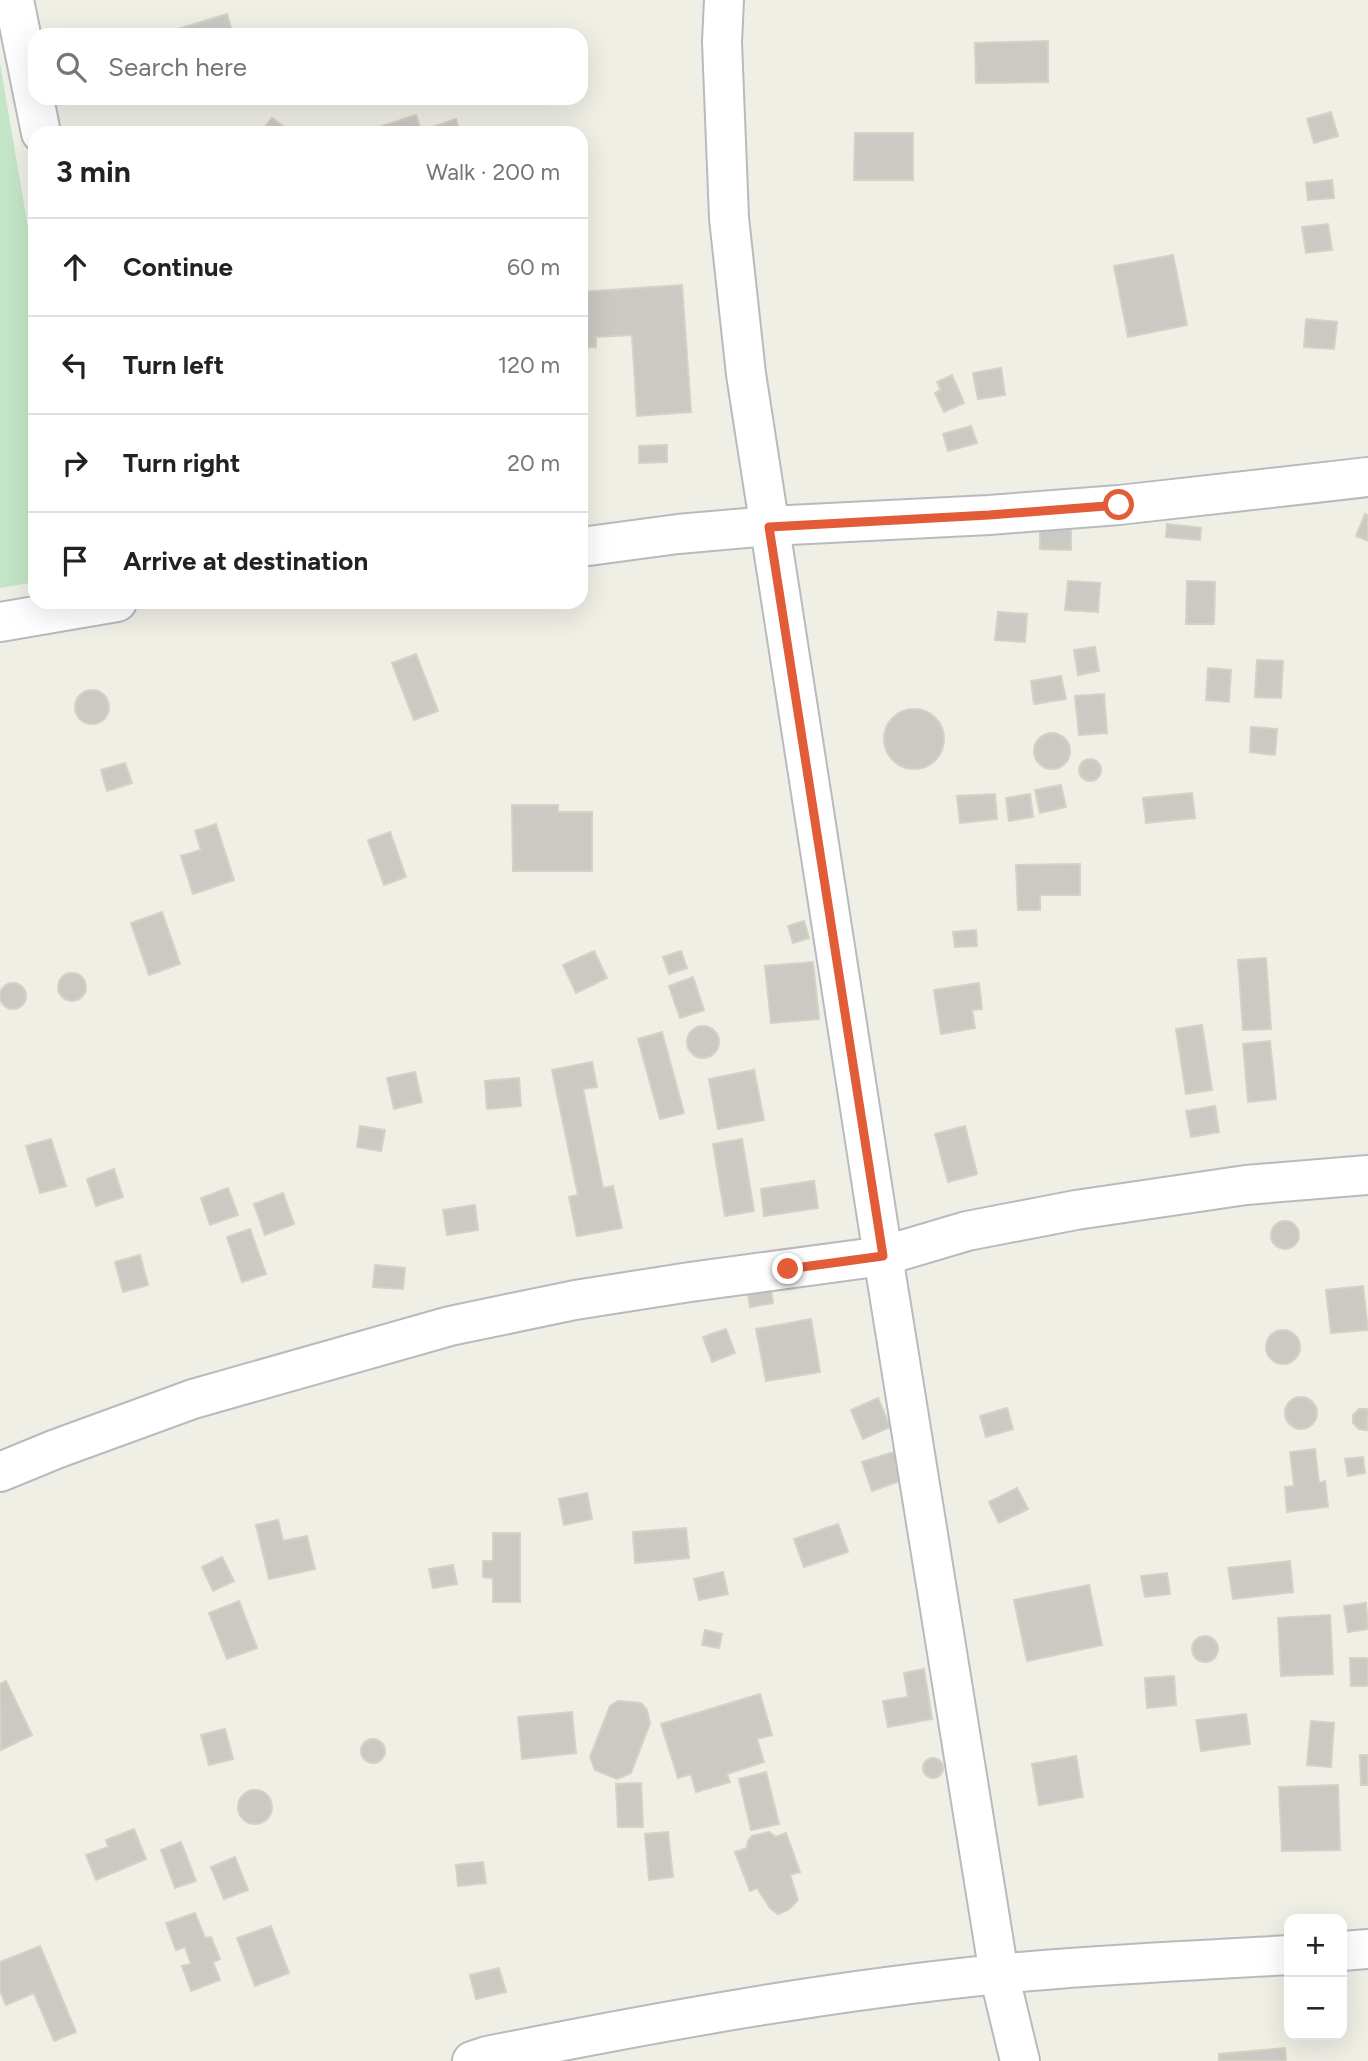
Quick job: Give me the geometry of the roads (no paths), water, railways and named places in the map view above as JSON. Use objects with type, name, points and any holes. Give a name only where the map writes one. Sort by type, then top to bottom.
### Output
[{"type":"street","points":[[13,0],[28,71]]},
{"type":"street","points":[[724,0],[722,42],[729,218],[746,374],[883,1256],[999,1974],[1020,2061]]},
{"type":"street","points":[[35,105],[40,126]]},
{"type":"street","points":[[588,546],[678,534],[1119,505],[1368,477]]},
{"type":"street","points":[[0,622],[76,609]]},
{"type":"street","points":[[0,1472],[193,1399],[450,1326],[588,1298],[883,1256],[967,1231],[1076,1210],[1246,1185],[1368,1175]]},
{"type":"street","points":[[1347,1951],[1368,1950]]},
{"type":"street","points":[[472,2061],[513,2050],[821,1996],[999,1974],[1284,1955]]}]
